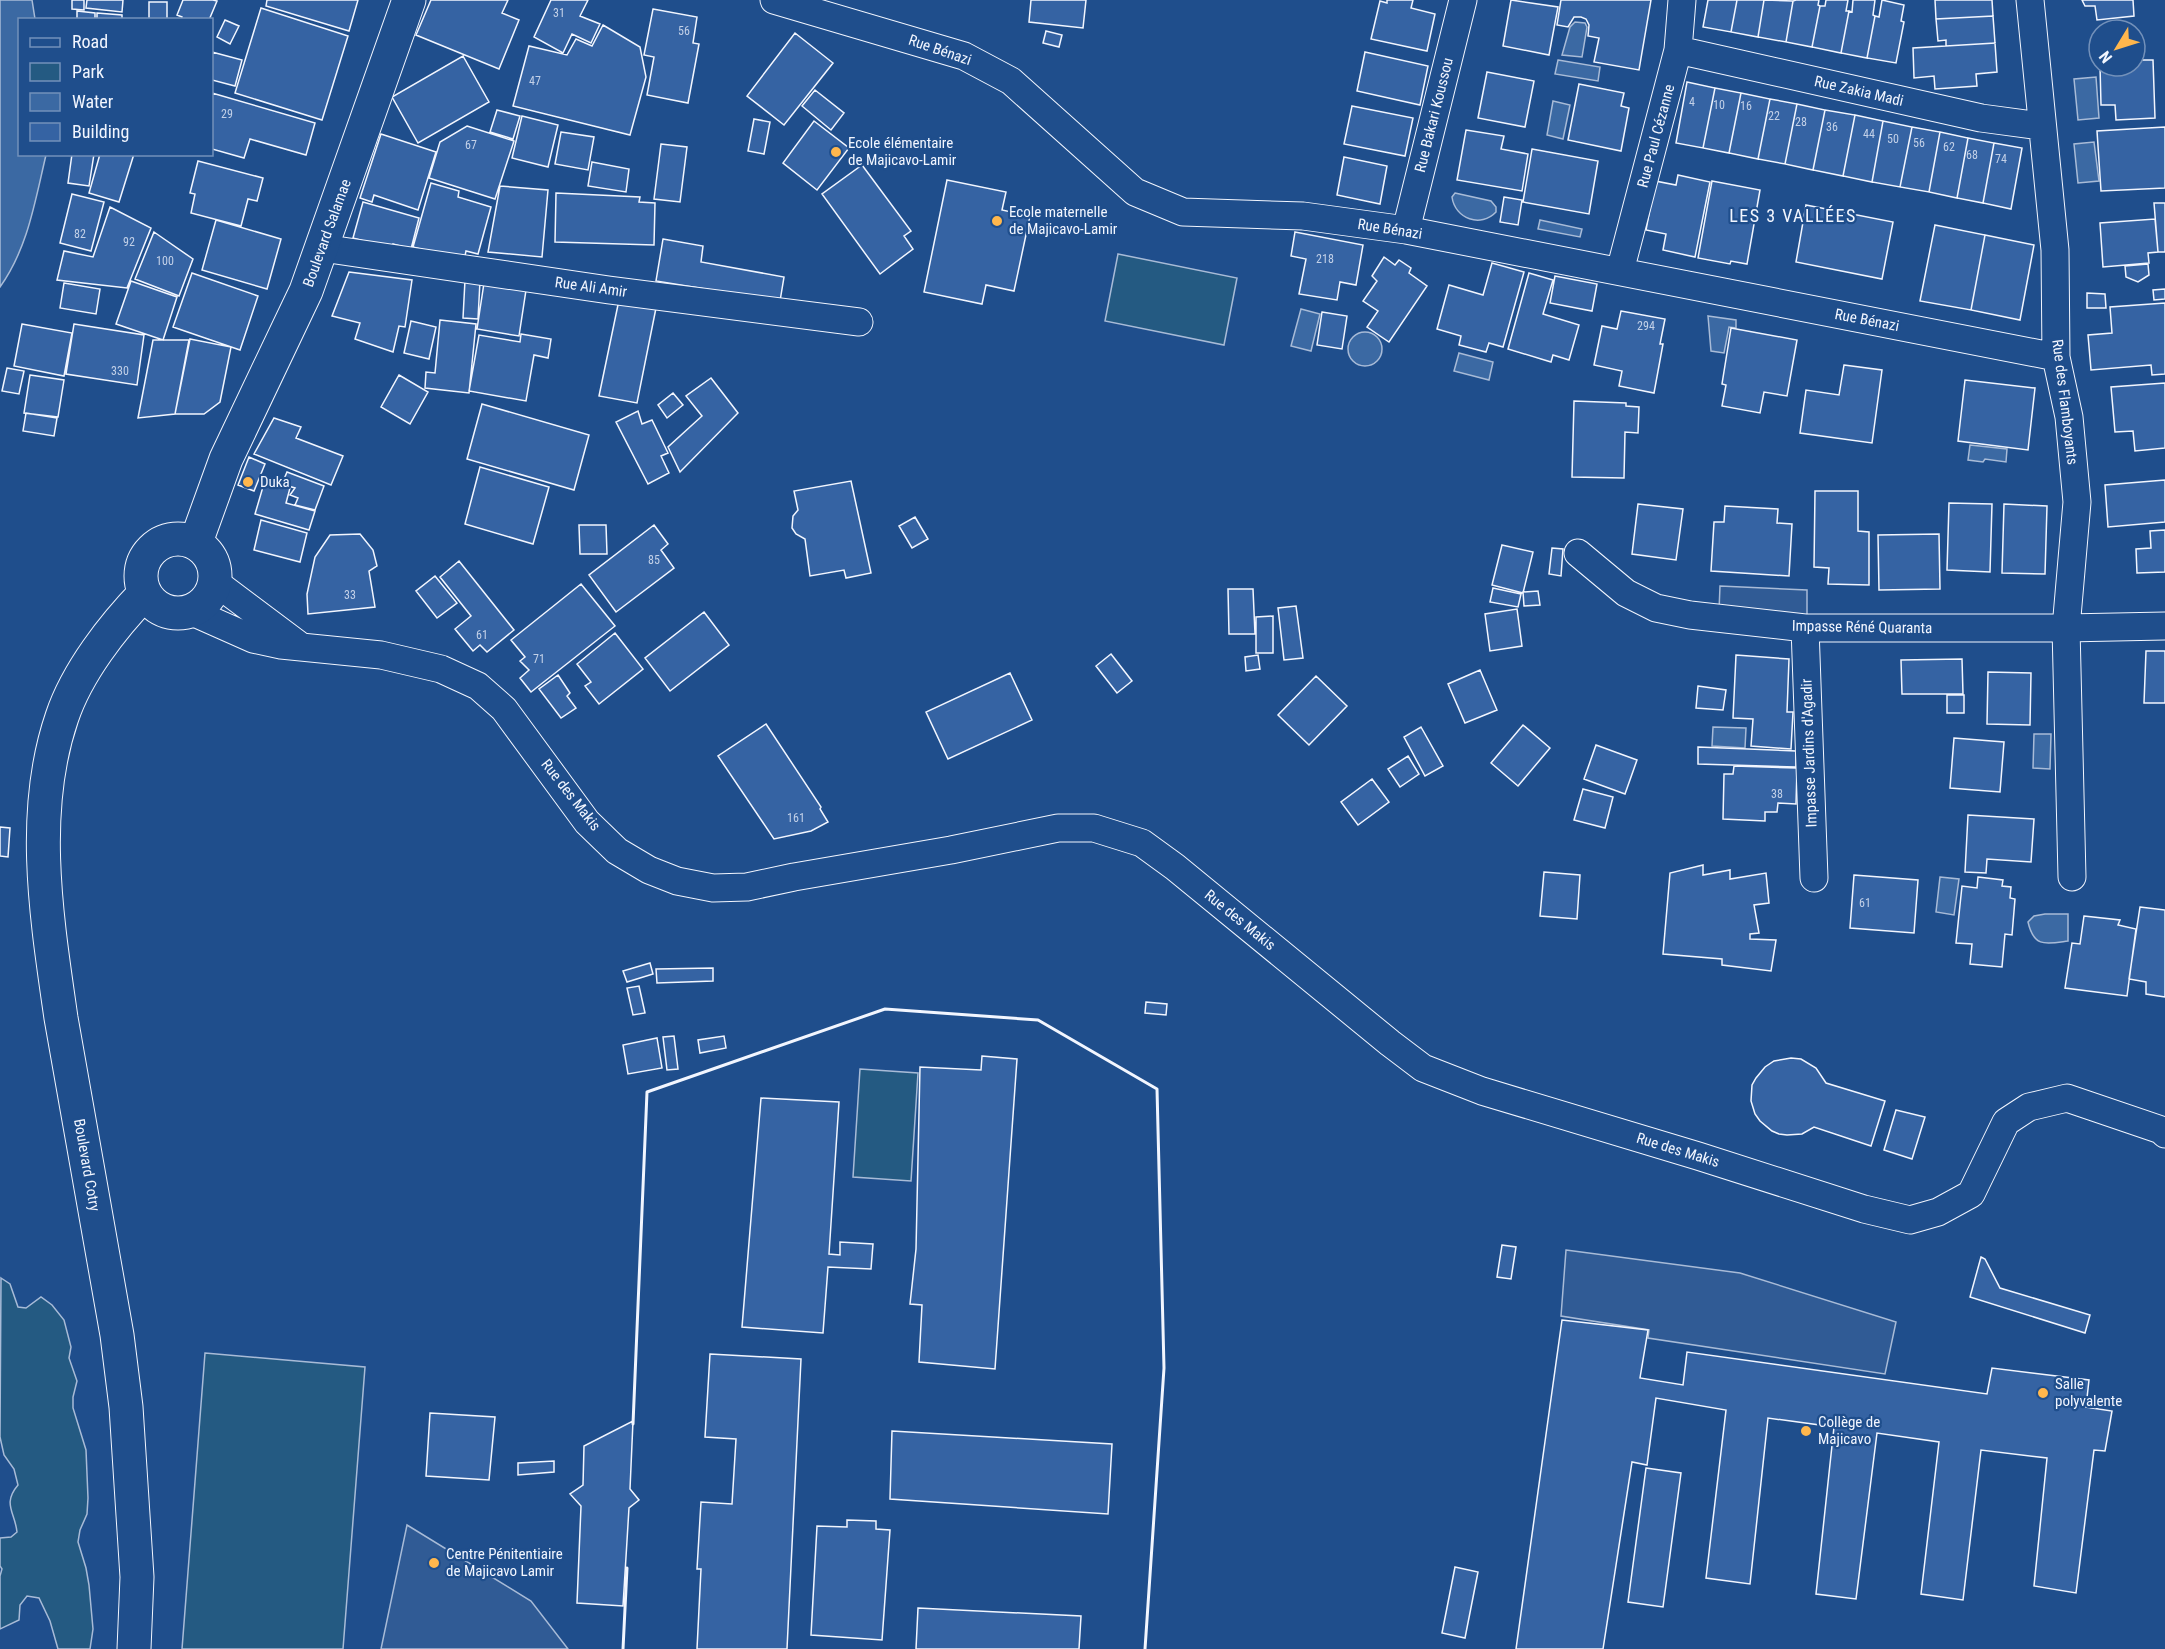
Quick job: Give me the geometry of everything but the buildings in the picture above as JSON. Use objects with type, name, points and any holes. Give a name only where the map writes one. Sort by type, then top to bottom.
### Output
[{"type":"main road","name":"Boulevard Salamae","points":[[180,541],[226,459],[286,334],[322,248],[409,0]]},
{"type":"main road","points":[[180,541],[208,552],[215,566],[215,582],[210,597],[199,608],[168,605],[141,577],[143,562],[152,549],[180,541]]},
{"type":"main road","name":"Boulevard Cotry","points":[[134,1649],[137,1578],[126,1407],[117,1335],[60,1018],[43,850],[44,803],[51,755],[62,715],[75,685],[168,605]]},
{"type":"street","name":"Rue Bénazi","points":[[774,0],[964,56],[1011,81],[1135,192],[1183,212],[1303,216],[1406,230],[2056,357]]},
{"type":"street","name":"Rue Bakari Koussou","points":[[1406,230],[1462,0]]},
{"type":"street","name":"Rue Paul Cézanne","points":[[1620,271],[1678,50],[1682,0]]},
{"type":"street","name":"Rue des Flamboyants","points":[[2030,0],[2055,250],[2056,357],[2069,417],[2077,502],[2066,628],[2072,877]]},
{"type":"street","name":"Rue Zakia Madi","points":[[1678,50],[1981,118],[2041,126]]},
{"type":"street","name":"Rue Ali Amir","points":[[322,248],[609,290],[859,322]]},
{"type":"street","name":"Impasse Réné Quaranta","points":[[1578,553],[1626,593],[1656,608],[1690,615],[1805,628],[2165,626]]},
{"type":"street","points":[[215,582],[302,647]]},
{"type":"street","name":"Rue des Makis","points":[[168,605],[253,639],[281,645],[381,655],[441,669],[478,686],[504,709],[587,822],[618,851],[649,870],[677,881],[713,888],[747,887],[1058,828],[1094,828],[1142,843],[1175,867],[1423,1068],[1482,1091],[1687,1152],[1864,1209],[1910,1220],[1938,1212],[1971,1194],[2006,1122],[2029,1107],[2067,1098],[2161,1130],[2165,1134]]},
{"type":"street","name":"Impasse Jardins d'Agadir","points":[[1805,628],[1814,878]]},
{"type":"green space","points":[[1118,254],[1237,278],[1224,345],[1105,321]]},
{"type":"green space","points":[[860,1069],[918,1073],[911,1181],[853,1177]]},
{"type":"green space","points":[[1,1278],[10,1284],[18,1307],[26,1308],[41,1297],[52,1305],[64,1320],[71,1347],[69,1358],[77,1381],[73,1408],[86,1450],[87,1514],[78,1542],[89,1585],[93,1629],[90,1649],[58,1649],[50,1621],[39,1598],[27,1596],[20,1605],[19,1620],[0,1629],[2,1569],[0,1566],[0,1538],[11,1537],[17,1532],[10,1503],[18,1485],[14,1469],[4,1455],[0,1437]]},
{"type":"green space","points":[[205,1353],[365,1367],[343,1649],[182,1649]]},
{"type":"shaded area","points":[[1720,586],[1807,590],[1807,615],[1719,611]]},
{"type":"shaded area","points":[[1566,1250],[1740,1273],[1896,1322],[1885,1374],[1648,1338],[1649,1330],[1561,1316]]},
{"type":"shaded area","name":"Centre Pénitentiaire de Majicavo Lamir","points":[[407,1525],[531,1601],[568,1649],[381,1649]]},
{"type":"water","points":[[0,0],[32,0],[35,18],[18,18],[18,156],[46,156],[24,240],[10,272],[0,287]]},
{"type":"water","points":[[1575,22],[1585,23],[1587,27],[1582,57],[1562,55],[1570,27]]},
{"type":"water","points":[[1558,60],[1600,67],[1598,81],[1555,74]]},
{"type":"water","points":[[2096,78],[2099,118],[2078,120],[2074,79]]},
{"type":"water","points":[[1553,101],[1570,105],[1563,139],[1547,135]]},
{"type":"water","points":[[2094,142],[2099,181],[2078,183],[2074,144]]},
{"type":"water","points":[[1455,193],[1491,201],[1496,207],[1496,212],[1483,220],[1463,216],[1454,205],[1452,197]]},
{"type":"water","points":[[1540,220],[1582,229],[1580,237],[1538,229]]},
{"type":"water","points":[[1301,309],[1320,314],[1311,351],[1291,346]]},
{"type":"water","points":[[1708,316],[1736,320],[1736,328],[1729,327],[1724,353],[1711,351]]},
{"type":"water","points":[[1365,332],[1377,337],[1382,349],[1377,361],[1365,366],[1353,361],[1348,349],[1353,337]]},
{"type":"water","points":[[1459,353],[1493,362],[1489,380],[1454,371]]},
{"type":"water","points":[[1970,445],[2007,449],[2006,462],[1985,459],[1983,462],[1968,460]]},
{"type":"water","points":[[1713,727],[1746,728],[1745,748],[1712,746]]},
{"type":"water","points":[[2034,734],[2051,734],[2050,769],[2033,768]]},
{"type":"water","points":[[1940,877],[1959,879],[1954,915],[1936,912]]},
{"type":"water","points":[[2068,914],[2068,941],[2047,943],[2037,940],[2028,922],[2034,916]]},
{"type":"wall","points":[[633,1424],[647,1092],[885,1009],[1038,1020],[1157,1089],[1164,1368],[1145,1649]]},
{"type":"wall","points":[[623,1649],[627,1568]]},
{"type":"place","name":"Ecole élémentaire de Majicavo-Lamir","points":[[836,152]]},
{"type":"place","name":"Ecole maternelle de Majicavo-Lamir","points":[[997,221]]},
{"type":"place","name":"Duka","points":[[248,482]]},
{"type":"place","name":"Salle polyvalente","points":[[2043,1393]]},
{"type":"place","name":"Collège de Majicavo","points":[[1806,1431]]},
{"type":"place","name":"Centre Pénitentiaire de Majicavo Lamir","points":[[434,1563]]},
{"type":"district","name":"LES 3 VALLÉES","points":[[1793,216]]}]
